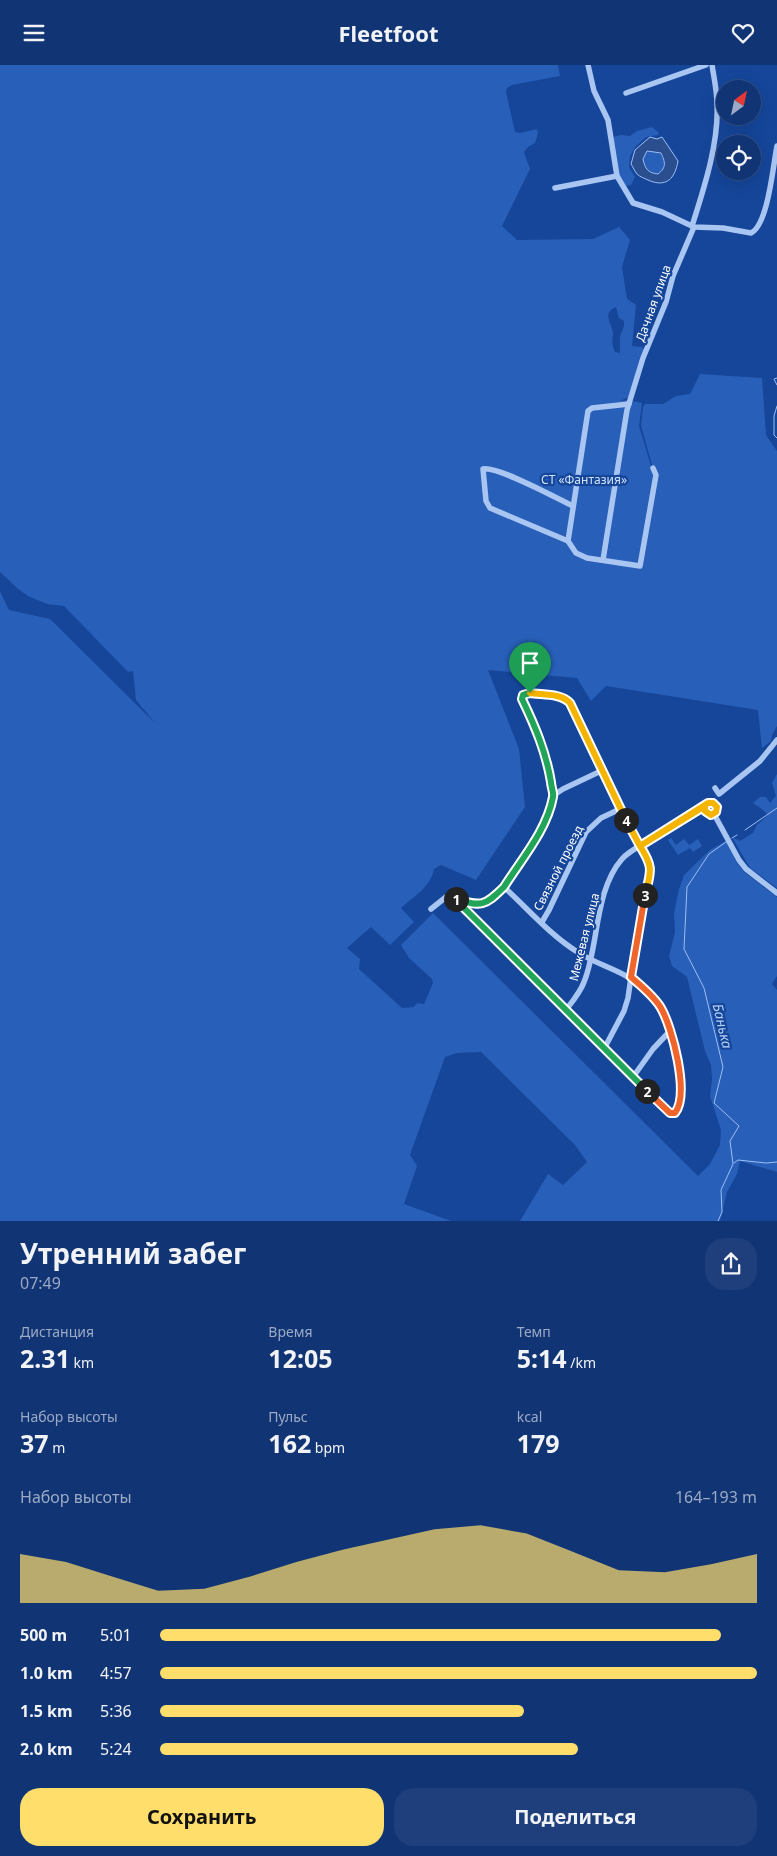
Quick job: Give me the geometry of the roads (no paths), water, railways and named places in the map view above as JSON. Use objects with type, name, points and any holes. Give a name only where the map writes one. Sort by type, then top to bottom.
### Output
[{"type":"street","points":[[588,65],[594,91],[608,120],[618,176],[633,203],[693,226],[751,233],[759,227],[764,215],[777,147]]},
{"type":"street","points":[[626,93],[706,65]]},
{"type":"street","name":"Дачная улица","points":[[603,560],[629,403],[643,358],[693,226],[703,190],[716,119],[717,104],[712,65]]},
{"type":"street","points":[[556,188],[618,176]]},
{"type":"street","points":[[568,541],[588,411],[592,408],[629,403]]},
{"type":"street","points":[[573,506],[501,473],[488,468],[482,469],[486,501],[490,507],[568,541],[572,548],[581,556],[638,566],[641,564],[656,475],[653,469]]},
{"type":"street","points":[[431,909],[446,897],[475,905],[486,903],[504,887],[540,832],[554,795],[541,741],[522,699],[523,695],[530,693],[566,699],[570,703],[601,771],[651,867],[641,908],[628,998],[624,1011],[604,1049]]},
{"type":"street","points":[[715,788],[719,794],[760,761],[777,740]]},
{"type":"street","points":[[554,795],[601,771]]},
{"type":"street","points":[[710,802],[715,804],[717,809],[714,814],[707,814],[705,811],[705,806],[710,802]]},
{"type":"street","name":"Межевая улица","points":[[565,1011],[584,984],[591,960],[595,929],[610,879],[620,861],[633,850],[705,806]]},
{"type":"street","name":"Связной проезд","points":[[542,922],[586,832],[601,818],[620,809]]},
{"type":"street","points":[[714,814],[742,865],[777,893]]},
{"type":"street","points":[[454,898],[667,1111],[675,1113],[681,1101],[679,1065],[661,1008],[650,994],[631,977],[591,960],[565,943],[504,887]]},
{"type":"street","points":[[633,1077],[653,1049],[669,1032]]},
{"type":"waterway","name":"Банька","points":[[777,378],[774,379],[777,385]]},
{"type":"waterway","name":"Банька","points":[[777,406],[774,416],[774,435],[777,438]]},
{"type":"waterway","name":"Банька","points":[[745,830],[777,808]]},
{"type":"waterway","name":"Банька","points":[[732,838],[737,835]]},
{"type":"waterway","name":"Банька","points":[[718,1221],[722,1212],[721,1190],[733,1164],[730,1141],[739,1126],[714,1103],[723,1067],[704,988],[684,949],[687,887],[709,854],[726,842]]},
{"type":"waterway","points":[[734,1163],[738,1160],[766,1163],[777,1162]]},
{"type":"park label","name":"СТ «Фантазия»","points":[[584,479]]}]
